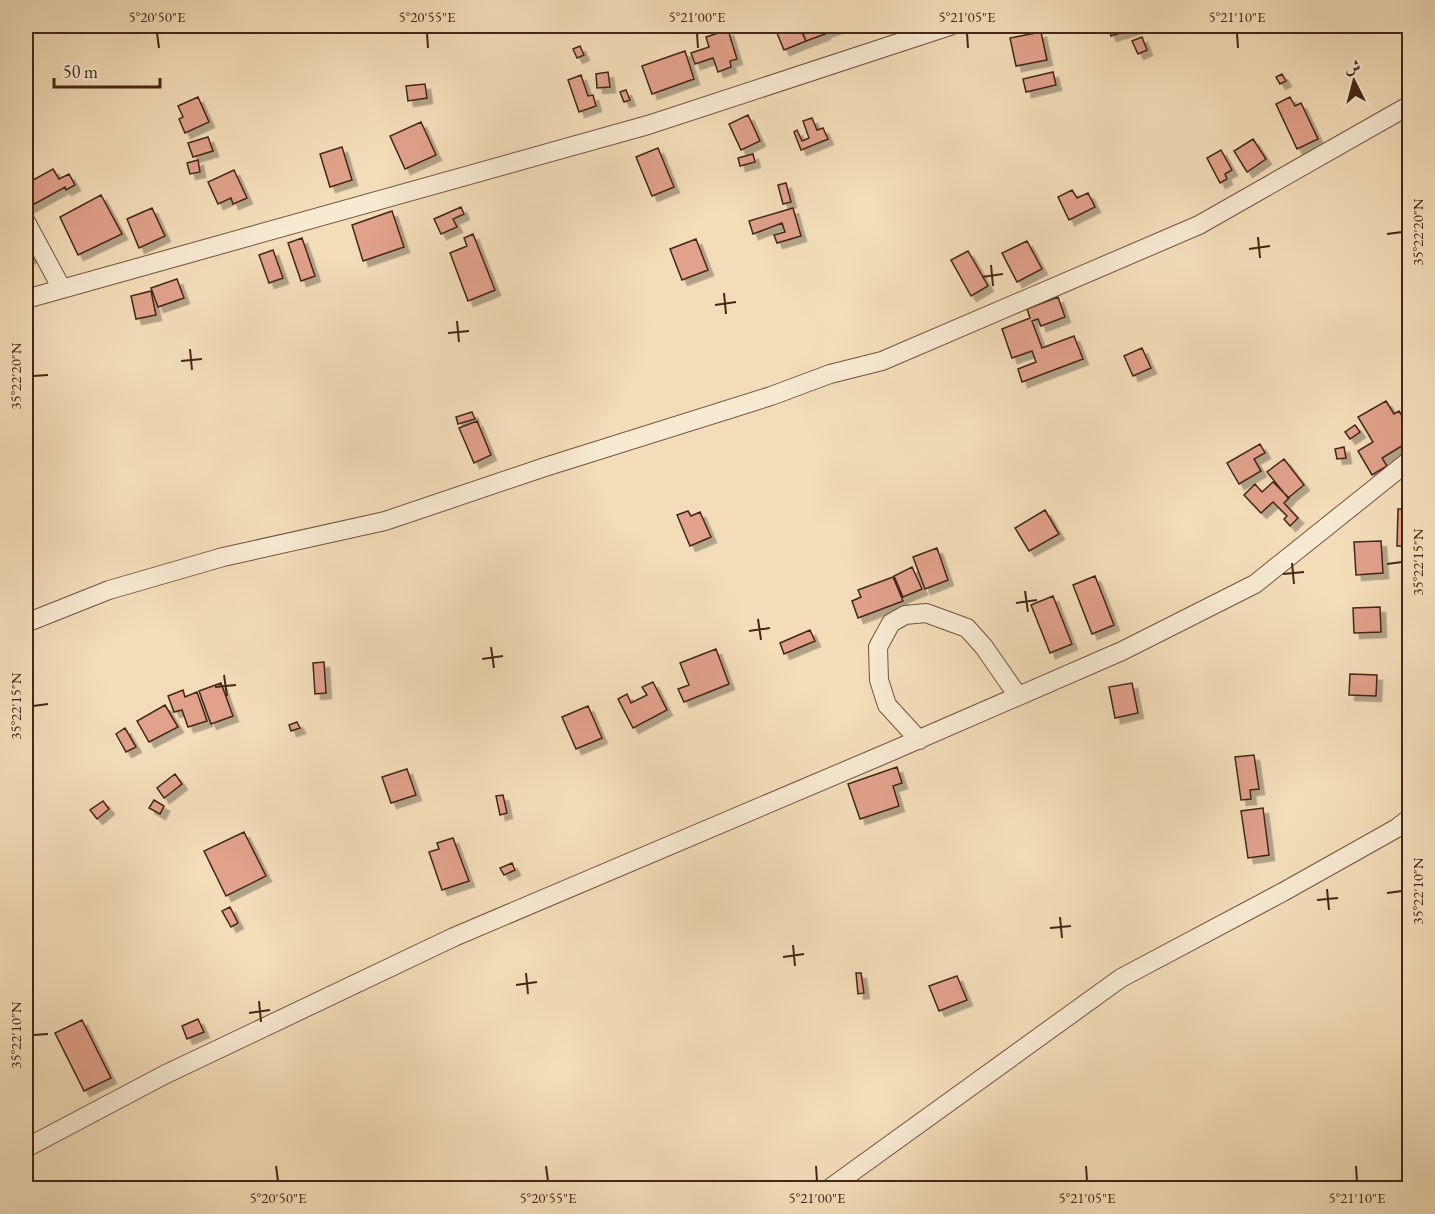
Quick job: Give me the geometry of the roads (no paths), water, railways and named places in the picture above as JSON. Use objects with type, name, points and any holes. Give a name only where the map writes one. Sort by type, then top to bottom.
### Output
[{"type":"street","points":[[26,299],[648,125],[950,26]]},
{"type":"street","points":[[26,623],[118,587],[223,557],[385,521],[545,467],[771,396],[830,374],[882,361],[1199,225],[1410,105]]},
{"type":"street","points":[[26,222],[62,289]]},
{"type":"street","points":[[26,1148],[164,1075],[454,937],[919,740],[1122,651],[1255,584],[1410,460]]},
{"type":"street","points":[[919,740],[887,705],[879,680],[878,647],[891,623],[905,615],[926,613],[968,628],[1018,696]]},
{"type":"street","points":[[830,1188],[1121,978],[1283,892],[1397,828],[1410,818]]}]
